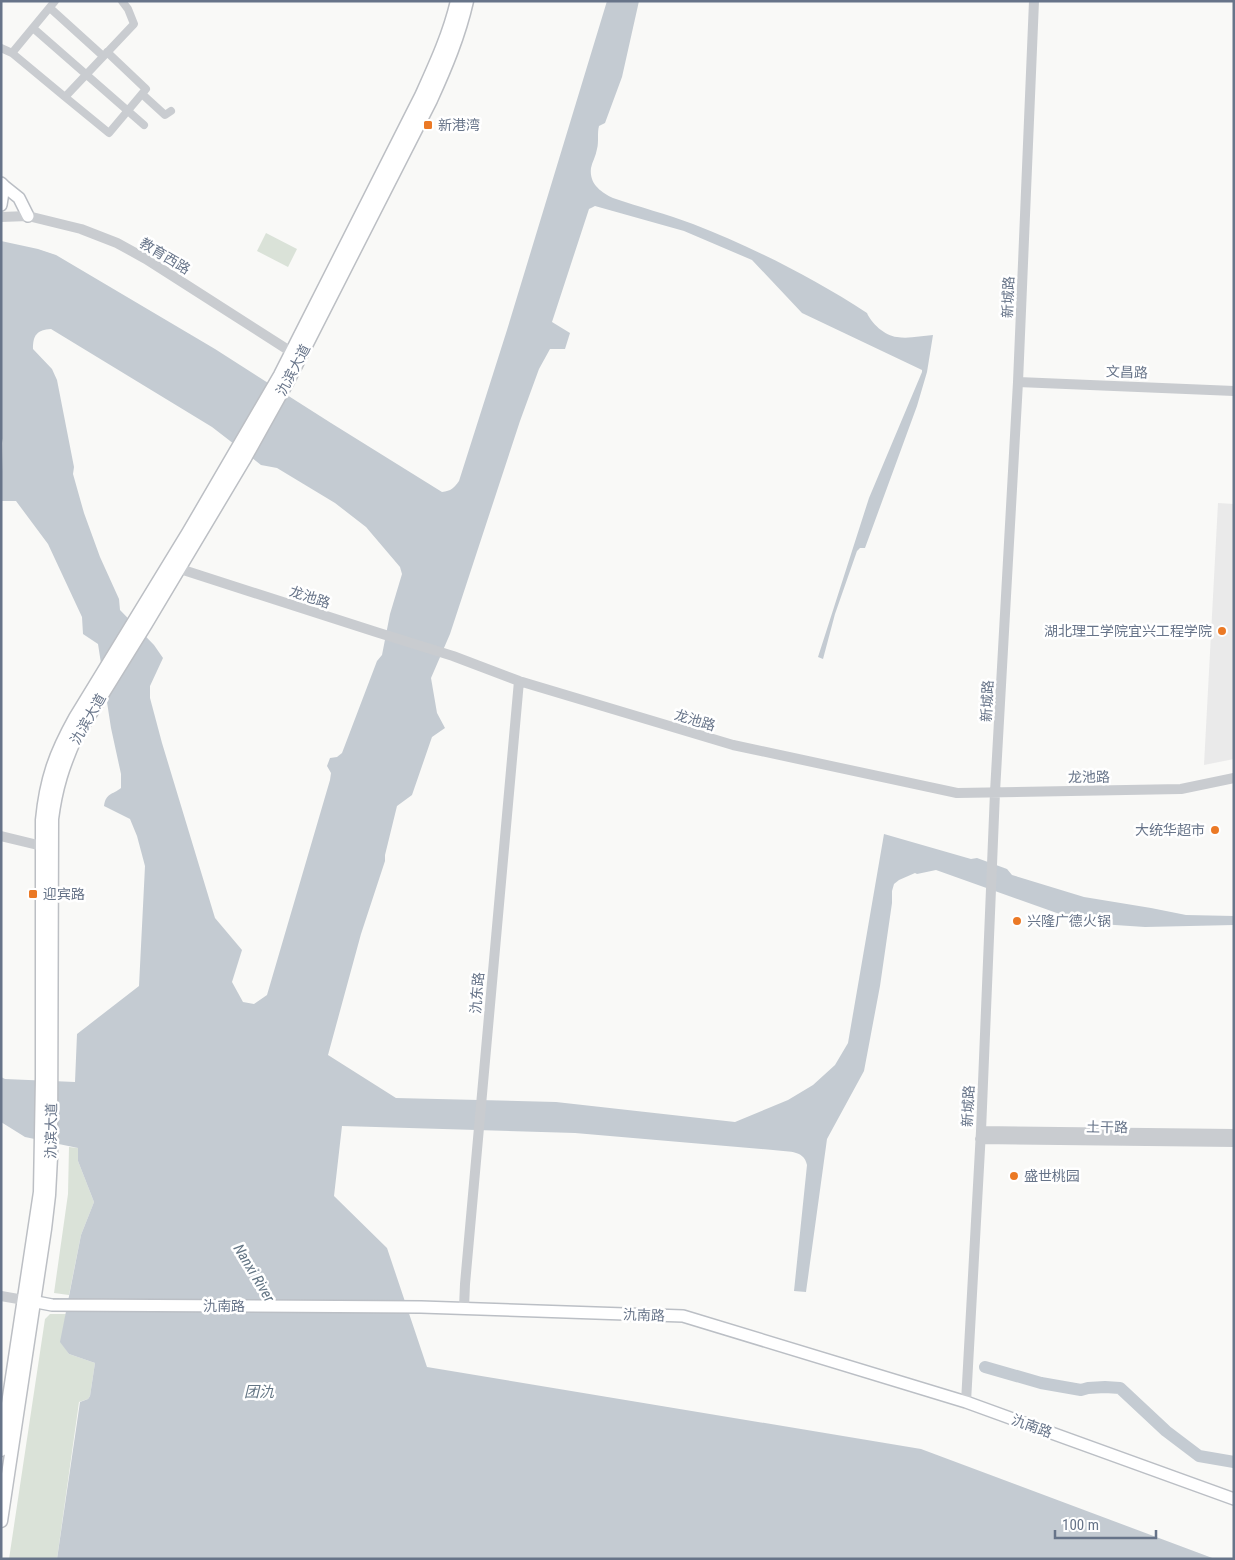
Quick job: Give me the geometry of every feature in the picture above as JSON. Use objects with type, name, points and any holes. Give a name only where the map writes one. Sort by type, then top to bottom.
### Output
[{"type":"main road","name":"氿滨大道","points":[[1,1521],[29,1301],[40,1192],[46,1156],[42,846],[45,794],[52,765],[61,742],[88,706],[141,620],[284,378],[442,51],[452,23],[457,1]]},
{"type":"main road","name":"氿滨大道","points":[[295,355],[431,100],[452,53],[467,1]]},
{"type":"main road","points":[[1,205],[3,184]]},
{"type":"main road","points":[[3,184],[19,198],[28,216]]},
{"type":"main road","name":"氿滨大道","points":[[46,1077],[52,819],[55,794],[63,767],[88,706]]},
{"type":"main road","name":"氿滨大道","points":[[1,1450],[29,1301]]},
{"type":"main road","name":"氿南路","points":[[29,1301],[52,1305],[421,1307],[683,1316],[966,1402],[1234,1500]]},
{"type":"street","points":[[65,97],[134,24],[128,9],[122,1]]},
{"type":"street","name":"新城路","points":[[966,1402],[981,1135],[995,792],[1018,382],[1034,1]]},
{"type":"street","points":[[1,48],[12,53],[109,133],[146,90],[53,4],[12,53]]},
{"type":"street","points":[[33,28],[144,125]]},
{"type":"street","points":[[142,94],[165,115],[171,111]]},
{"type":"street","name":"教育西路","points":[[1,217],[28,216],[81,229],[117,243],[161,268],[295,355]]},
{"type":"street","name":"文昌路","points":[[1018,382],[1234,391]]},
{"type":"street","name":"龙池路","points":[[173,567],[453,656],[519,681],[732,745],[957,792],[1181,789],[1234,778]]},
{"type":"street","name":"氿东路","points":[[464,1308],[519,681]]},
{"type":"street","points":[[1,836],[42,846]]},
{"type":"street","name":"土干路","points":[[981,1135],[1234,1134]]},
{"type":"street","name":"土干路","points":[[981,1135],[1234,1142]]},
{"type":"street","points":[[1,1296],[29,1301]]},
{"type":"shaded area","points":[[266,233],[297,249],[288,267],[257,251]]},
{"type":"shaded area","name":"湖北理工学院宜兴工程学院","points":[[1218,503],[1234,504],[1234,759],[1204,765]]},
{"type":"shaded area","points":[[69,1147],[78,1148],[78,1161],[94,1202],[81,1235],[69,1295],[54,1293],[68,1194]]},
{"type":"shaded area","points":[[50,1314],[66,1314],[61,1342],[69,1354],[95,1363],[90,1396],[88,1399],[79,1402],[57,1559],[9,1559],[45,1319]]},
{"type":"water","name":"团氿","points":[[607,1],[639,1],[622,77],[605,123],[599,126],[598,146],[591,168],[592,179],[597,187],[613,198],[693,224],[782,264],[825,287],[867,313],[875,325],[883,332],[892,336],[906,338],[933,335],[927,372],[917,406],[865,548],[860,548],[857,551],[835,614],[823,659],[818,657],[869,498],[922,370],[802,313],[752,260],[684,231],[595,206],[589,209],[552,322],[570,333],[565,349],[550,349],[539,369],[450,634],[431,678],[437,713],[445,728],[432,737],[412,795],[397,806],[385,861],[361,934],[328,1055],[396,1098],[556,1102],[735,1122],[788,1100],[813,1085],[835,1065],[848,1043],[884,834],[971,859],[977,858],[1007,869],[1012,875],[1084,897],[1186,915],[1234,916],[1234,925],[1145,927],[1085,923],[936,870],[915,873],[894,884],[880,986],[864,1071],[827,1139],[806,1292],[794,1291],[807,1165],[802,1156],[798,1154],[789,1151],[575,1133],[342,1126],[334,1196],[387,1248],[427,1367],[921,1449],[1215,1559],[57,1559],[80,1402],[88,1399],[90,1396],[95,1363],[69,1354],[60,1342],[81,1235],[94,1202],[78,1161],[78,1148],[25,1137],[1,1122],[1,1077],[5,1079],[75,1082],[77,1034],[139,986],[145,866],[130,819],[104,806],[108,796],[121,788],[121,774],[111,728],[98,644],[83,634],[82,617],[48,544],[16,501],[1,501],[3,443],[1,434],[1,241],[56,255],[215,349],[442,492],[452,489],[459,481]],"holes":[[[51,329],[212,427],[261,465],[277,468],[335,503],[366,527],[400,567],[402,574],[390,614],[382,655],[377,661],[342,753],[337,757],[330,758],[327,766],[331,773],[330,780],[267,995],[254,1004],[243,1002],[232,982],[242,950],[215,918],[150,698],[150,686],[163,658],[154,645],[120,610],[119,599],[100,557],[84,513],[73,474],[74,467],[57,380],[52,369],[33,349],[35,337],[39,332]]]},
{"type":"waterway","points":[[985,1367],[1041,1383],[1081,1390],[1105,1387],[1120,1388],[1166,1431],[1199,1456],[1234,1462]]},
{"type":"place","name":"新港湾","points":[[428,125]]},
{"type":"place","name":"湖北理工学院宜兴工程学院","points":[[1222,631]]},
{"type":"place","name":"大统华超市","points":[[1215,830]]},
{"type":"place","name":"迎宾路","points":[[33,894]]},
{"type":"place","name":"兴隆广德火锅","points":[[1017,921]]},
{"type":"place","name":"盛世桃园","points":[[1014,1176]]},
{"type":"water label","name":"Nanxi River","points":[[254,1273]]}]
